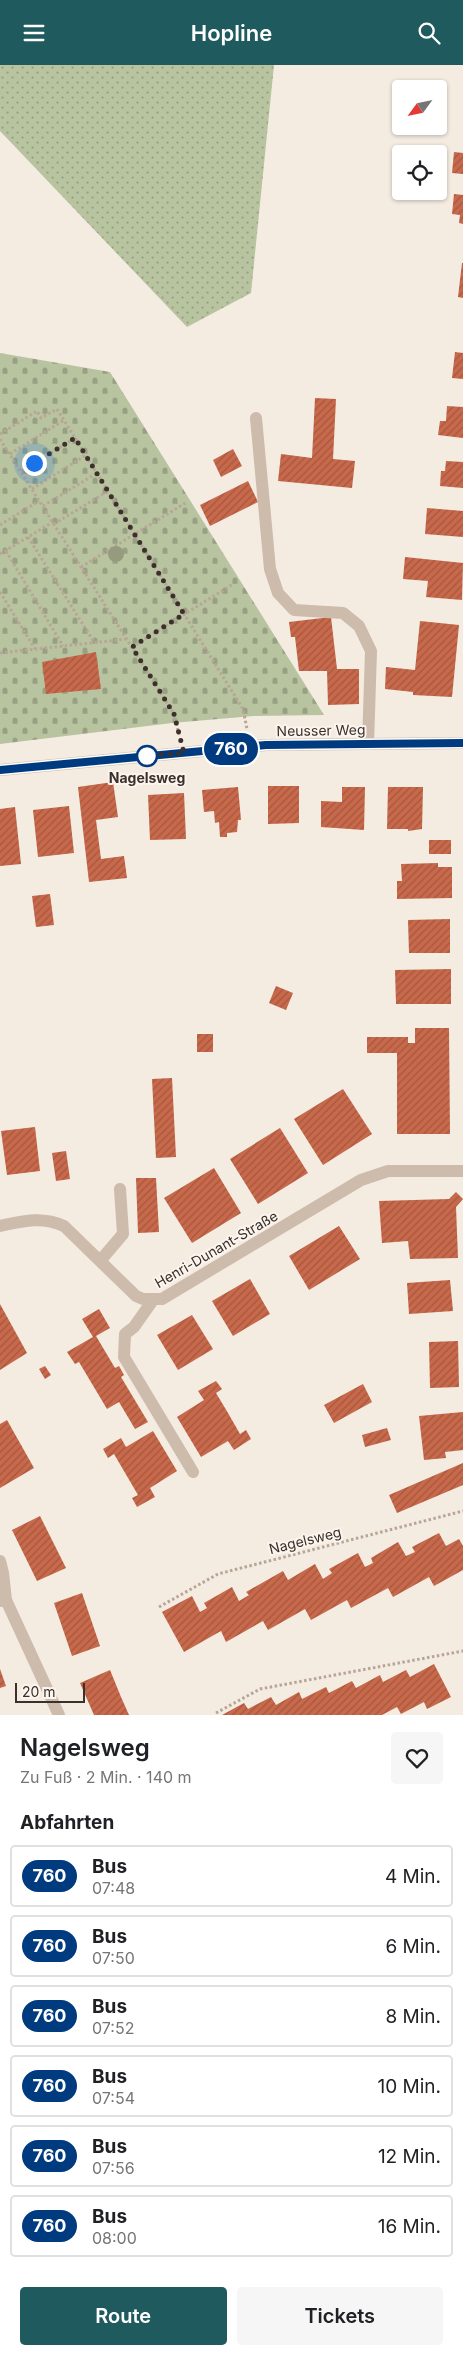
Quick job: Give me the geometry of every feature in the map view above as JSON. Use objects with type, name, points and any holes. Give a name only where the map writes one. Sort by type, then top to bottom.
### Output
[{"type":"street","points":[[256,418],[270,569],[278,593],[294,609],[343,613],[359,626],[371,651],[368,744]]},
{"type":"street","name":"Neusser Weg","points":[[0,770],[250,747],[463,743]]},
{"type":"street","name":"Henri-Dunant-Straße","points":[[0,1226],[35,1219],[53,1221],[64,1226],[136,1296],[143,1299],[162,1299],[361,1180],[388,1171],[463,1171]]},
{"type":"street","points":[[100,1261],[123,1234],[120,1189]]},
{"type":"street","points":[[153,1300],[134,1327],[125,1334],[124,1357],[193,1472]]},
{"type":"street","points":[[0,1561],[4,1573],[3,1601],[59,1715]]},
{"type":"path","points":[[0,434],[37,411],[42,418],[57,409],[244,709],[250,747]]},
{"type":"path","points":[[10,454],[64,421]]},
{"type":"path","points":[[21,471],[75,438]]},
{"type":"path","points":[[0,439],[174,714],[184,753]]},
{"type":"path","points":[[32,489],[86,455]]},
{"type":"path","points":[[43,506],[97,473]]},
{"type":"path","points":[[0,554],[108,491]]},
{"type":"path","points":[[0,525],[39,501]]},
{"type":"path","points":[[81,567],[187,502]]},
{"type":"path","points":[[28,537],[94,642]]},
{"type":"path","points":[[6,551],[63,646]]},
{"type":"path","points":[[132,647],[233,584]]},
{"type":"path","points":[[0,592],[35,649]]},
{"type":"path","points":[[0,647],[2,653],[126,639]]},
{"type":"path","name":"Nagelsweg","points":[[159,1607],[218,1575],[463,1511]]},
{"type":"path","points":[[216,1713],[260,1689],[463,1651]]},
{"type":"green space","points":[[0,65],[274,65],[251,293],[187,327],[0,131]]},
{"type":"green space","points":[[0,353],[110,372],[324,715],[253,716],[172,723],[0,744]]},
{"type":"building","points":[[454,152],[463,153],[463,174],[452,173]]},
{"type":"building","points":[[454,194],[463,195],[463,224],[459,223],[460,215],[452,214]]},
{"type":"building","points":[[463,263],[463,298],[458,297]]},
{"type":"building","points":[[455,352],[463,353],[463,379],[452,378]]},
{"type":"building","points":[[315,398],[336,399],[333,459],[355,461],[352,488],[278,481],[281,454],[312,458]]},
{"type":"building","points":[[447,406],[463,407],[463,438],[438,435],[440,421],[446,421]]},
{"type":"building","points":[[233,449],[242,466],[221,477],[213,460]]},
{"type":"building","points":[[446,461],[463,462],[463,488],[440,486],[441,471],[445,471]]},
{"type":"building","points":[[248,481],[258,502],[210,526],[200,505]]},
{"type":"building","points":[[427,508],[463,511],[463,537],[425,534]]},
{"type":"building","points":[[405,557],[463,563],[462,600],[426,597],[428,581],[403,579]]},
{"type":"building","points":[[331,617],[337,669],[359,669],[359,704],[328,705],[327,671],[299,671],[295,637],[291,637],[289,622]]},
{"type":"building","points":[[420,621],[459,625],[452,697],[413,695],[413,692],[385,689],[386,667],[415,670]]},
{"type":"building","points":[[96,652],[101,689],[46,694],[42,662]]},
{"type":"building","points":[[113,782],[118,817],[96,820],[101,859],[124,856],[127,878],[89,882],[78,787]]},
{"type":"building","points":[[268,786],[299,786],[299,823],[268,824]]},
{"type":"building","points":[[238,787],[241,820],[238,820],[237,832],[227,833],[227,837],[220,837],[219,822],[215,823],[214,811],[204,812],[202,790]]},
{"type":"building","points":[[342,787],[365,787],[364,830],[321,827],[321,801],[342,802]]},
{"type":"building","points":[[388,787],[423,787],[422,829],[408,831],[408,829],[387,829]]},
{"type":"building","points":[[184,793],[186,839],[150,840],[148,795]]},
{"type":"building","points":[[69,806],[74,853],[38,857],[33,810]]},
{"type":"building","points":[[15,807],[21,864],[0,866],[0,809]]},
{"type":"building","points":[[429,840],[451,840],[451,854],[429,854]]},
{"type":"building","points":[[438,863],[438,867],[452,867],[452,898],[397,899],[397,881],[402,881],[401,864]]},
{"type":"building","points":[[50,894],[54,925],[36,927],[32,896]]},
{"type":"building","points":[[450,919],[450,953],[409,953],[408,920]]},
{"type":"building","points":[[451,969],[451,1004],[396,1004],[395,970]]},
{"type":"building","points":[[276,986],[293,993],[286,1010],[269,1003]]},
{"type":"building","points":[[415,1028],[449,1028],[450,1134],[397,1134],[397,1053],[367,1053],[367,1037],[408,1037],[408,1043],[415,1043]]},
{"type":"building","points":[[197,1034],[213,1034],[213,1052],[197,1052]]},
{"type":"building","points":[[172,1078],[176,1157],[156,1158],[152,1079]]},
{"type":"building","points":[[343,1089],[372,1134],[323,1165],[294,1119]]},
{"type":"building","points":[[35,1127],[40,1171],[7,1175],[1,1131]]},
{"type":"building","points":[[280,1128],[308,1173],[258,1204],[230,1159]]},
{"type":"building","points":[[66,1151],[70,1179],[56,1181],[52,1153]]},
{"type":"building","points":[[214,1168],[241,1213],[192,1243],[164,1198]]},
{"type":"building","points":[[136,1178],[156,1178],[159,1232],[138,1233]]},
{"type":"building","points":[[456,1192],[463,1199],[456,1207],[458,1258],[410,1259],[408,1241],[382,1243],[379,1201],[449,1199]]},
{"type":"building","points":[[339,1226],[360,1259],[309,1290],[289,1256]]},
{"type":"building","points":[[250,1279],[270,1314],[233,1336],[212,1301]]},
{"type":"building","points":[[450,1280],[453,1311],[409,1314],[407,1283]]},
{"type":"building","points":[[0,1304],[27,1353],[0,1370]]},
{"type":"building","points":[[99,1309],[110,1328],[96,1336],[115,1368],[119,1366],[124,1375],[121,1377],[148,1422],[135,1429],[119,1402],[107,1409],[79,1362],[75,1364],[67,1352],[93,1337],[82,1319]]},
{"type":"building","points":[[192,1315],[213,1349],[178,1370],[157,1335]]},
{"type":"building","points":[[458,1341],[459,1387],[430,1388],[429,1342]]},
{"type":"building","points":[[45,1366],[51,1375],[45,1379],[39,1369]]},
{"type":"building","points":[[216,1381],[222,1389],[216,1393],[240,1434],[246,1430],[251,1439],[234,1450],[228,1441],[201,1457],[177,1417],[204,1400],[198,1391]]},
{"type":"building","points":[[363,1384],[372,1402],[334,1423],[324,1405]]},
{"type":"building","points":[[463,1412],[463,1450],[445,1452],[446,1458],[424,1460],[419,1416]]},
{"type":"building","points":[[7,1420],[34,1468],[0,1488],[0,1424]]},
{"type":"building","points":[[387,1428],[391,1440],[365,1447],[362,1435]]},
{"type":"building","points":[[153,1431],[177,1471],[150,1488],[155,1497],[137,1507],[132,1498],[138,1495],[114,1454],[108,1458],[103,1449],[121,1438],[126,1447]]},
{"type":"building","points":[[463,1463],[463,1485],[397,1513],[389,1495]]},
{"type":"building","points":[[40,1516],[66,1568],[37,1581],[12,1530]]},
{"type":"building","points":[[439,1533],[446,1546],[459,1539],[463,1546],[463,1570],[434,1586],[429,1577],[393,1597],[388,1588],[351,1608],[347,1600],[311,1620],[305,1609],[268,1630],[263,1621],[226,1642],[221,1631],[184,1652],[162,1612],[192,1596],[200,1612],[207,1608],[204,1603],[232,1587],[239,1601],[249,1595],[246,1592],[283,1571],[288,1580],[315,1564],[323,1579],[332,1573],[329,1569],[358,1553],[365,1567],[373,1563],[371,1558],[398,1542],[406,1556],[415,1552],[412,1547]]},
{"type":"building","points":[[82,1593],[100,1646],[72,1656],[54,1603]]},
{"type":"building","points":[[434,1664],[451,1697],[427,1709],[424,1702],[401,1714],[397,1707],[382,1715],[222,1715],[244,1703],[248,1709],[271,1697],[276,1705],[299,1692],[302,1699],[326,1687],[329,1693],[352,1681],[356,1688],[380,1675],[383,1682],[406,1670],[410,1677]]},
{"type":"building","points":[[0,1669],[6,1686],[0,1688]]},
{"type":"building","points":[[110,1670],[129,1715],[94,1715],[80,1683]]},
{"type":"bus line","name":"760","points":[[0,770],[266,745],[463,743]]},
{"type":"place","name":"Nagelsweg","points":[[147,756]]},
{"type":"route","points":[[34,463],[75,438],[184,614],[132,647],[174,714],[184,753],[147,756]]}]
